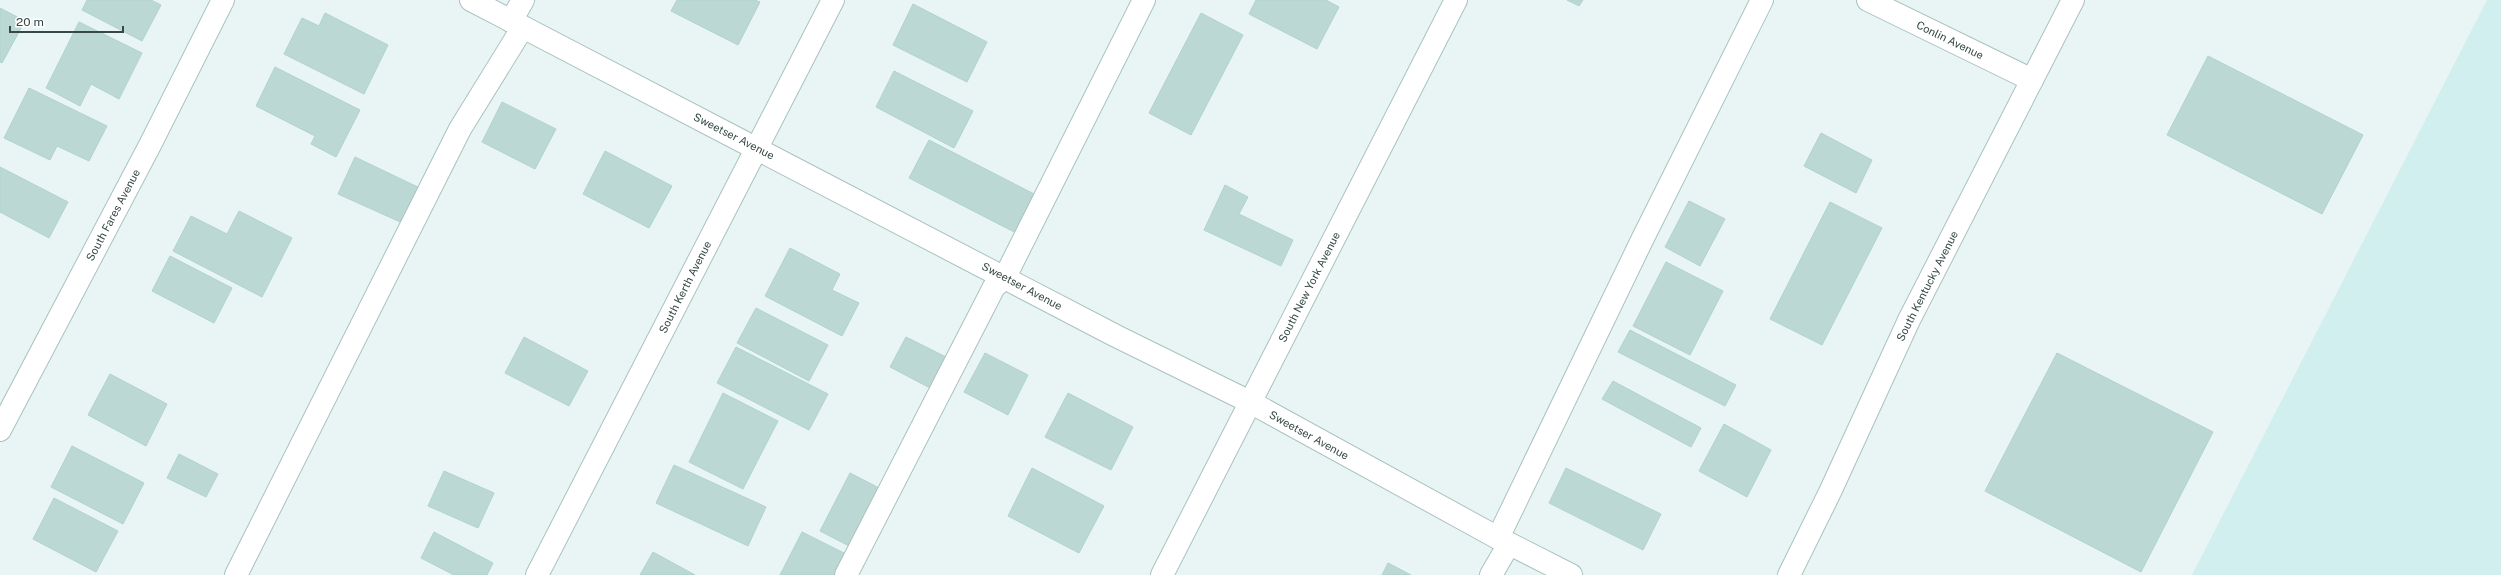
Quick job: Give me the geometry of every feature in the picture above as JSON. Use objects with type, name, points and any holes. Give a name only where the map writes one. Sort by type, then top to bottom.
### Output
[{"type":"street","name":"South Fares Avenue","points":[[0,430],[150,145],[223,0]]},
{"type":"street","name":"Sweetser Avenue","points":[[471,0],[1116,336],[1250,402],[1504,541],[1571,575]]},
{"type":"street","points":[[236,575],[460,129],[517,24],[523,0]]},
{"type":"street","name":"South Kerth Avenue","points":[[537,575],[833,0]]},
{"type":"street","points":[[846,575],[994,287],[1005,277],[1144,0]]},
{"type":"street","name":"South New York Avenue","points":[[1162,575],[1456,0]]},
{"type":"street","points":[[1491,575],[1504,541],[1642,240],[1762,0]]},
{"type":"street","name":"Conlin Avenue","points":[[1868,0],[2032,80]]},
{"type":"street","name":"South Kentucky Avenue","points":[[1789,575],[1830,492],[1909,320],[2073,0]]},
{"type":"shaded area","points":[[2487,0],[2501,0],[2501,575],[2192,575]]},
{"type":"building","points":[[87,0],[151,0],[161,5],[142,41],[82,10]]},
{"type":"building","points":[[677,0],[755,0],[760,2],[738,45],[671,11]]},
{"type":"building","points":[[1256,0],[1326,0],[1339,7],[1317,49],[1249,14]]},
{"type":"building","points":[[1567,0],[1583,0],[1579,6]]},
{"type":"building","points":[[913,4],[987,42],[967,82],[893,45]]},
{"type":"building","points":[[0,8],[25,21],[2,63],[0,62]]},
{"type":"building","points":[[325,13],[388,45],[364,94],[284,54],[302,18],[319,26]]},
{"type":"building","points":[[1201,13],[1243,35],[1191,135],[1149,113]]},
{"type":"building","points":[[79,22],[142,53],[119,99],[91,84],[80,106],[46,88]]},
{"type":"building","points":[[2208,56],[2363,135],[2322,214],[2167,135]]},
{"type":"building","points":[[275,67],[360,110],[336,157],[311,144],[315,136],[256,106]]},
{"type":"building","points":[[894,71],[973,111],[954,148],[876,107]]},
{"type":"building","points":[[29,88],[107,126],[89,161],[57,146],[50,160],[4,138]]},
{"type":"building","points":[[502,102],[556,129],[535,169],[482,142]]},
{"type":"building","points":[[1821,133],[1872,160],[1856,193],[1804,166]]},
{"type":"building","points":[[929,140],[1040,197],[1020,235],[909,178]]},
{"type":"building","points":[[605,151],[672,186],[649,228],[583,194]]},
{"type":"building","points":[[355,157],[424,190],[407,225],[338,194]]},
{"type":"building","points":[[0,167],[68,202],[49,238],[0,212]]},
{"type":"building","points":[[1225,185],[1248,197],[1239,214],[1293,240],[1281,266],[1204,230]]},
{"type":"building","points":[[1689,201],[1725,219],[1700,266],[1665,247]]},
{"type":"building","points":[[1830,202],[1882,228],[1822,345],[1770,319]]},
{"type":"building","points":[[239,211],[292,238],[262,297],[173,251],[191,216],[227,234]]},
{"type":"building","points":[[790,248],[840,274],[832,290],[859,303],[842,336],[765,296]]},
{"type":"building","points":[[170,256],[232,288],[214,323],[152,291]]},
{"type":"building","points":[[1666,262],[1723,291],[1690,355],[1633,326]]},
{"type":"building","points":[[756,308],[828,345],[809,381],[737,343]]},
{"type":"building","points":[[1630,330],[1736,385],[1725,406],[1618,352]]},
{"type":"building","points":[[524,337],[588,371],[569,406],[505,373]]},
{"type":"building","points":[[906,337],[948,358],[932,389],[890,367]]},
{"type":"building","points":[[736,347],[828,394],[809,430],[717,383]]},
{"type":"building","points":[[985,353],[1028,375],[1008,415],[964,392]]},
{"type":"building","points":[[2057,353],[2213,432],[2141,572],[1985,491]]},
{"type":"building","points":[[110,374],[167,404],[146,446],[88,415]]},
{"type":"building","points":[[1613,381],[1701,428],[1691,447],[1602,399]]},
{"type":"building","points":[[723,393],[778,421],[743,489],[689,462]]},
{"type":"building","points":[[1068,393],[1133,427],[1111,470],[1045,437]]},
{"type":"building","points":[[1724,424],[1771,450],[1747,497],[1699,471]]},
{"type":"building","points":[[72,446],[144,483],[123,524],[51,487]]},
{"type":"building","points":[[179,454],[218,474],[206,497],[167,478]]},
{"type":"building","points":[[674,465],[766,507],[748,546],[656,503]]},
{"type":"building","points":[[1032,468],[1104,506],[1079,553],[1008,516]]},
{"type":"building","points":[[1566,468],[1661,514],[1643,550],[1549,503]]},
{"type":"building","points":[[444,471],[494,493],[478,528],[428,506]]},
{"type":"building","points":[[850,473],[885,491],[855,549],[820,531]]},
{"type":"building","points":[[54,498],[118,531],[96,572],[33,539]]},
{"type":"building","points":[[434,532],[493,563],[487,575],[454,575],[421,558]]},
{"type":"building","points":[[802,532],[846,554],[835,575],[780,575]]},
{"type":"building","points":[[653,552],[695,575],[640,575]]},
{"type":"building","points":[[1388,563],[1411,575],[1382,575]]}]
